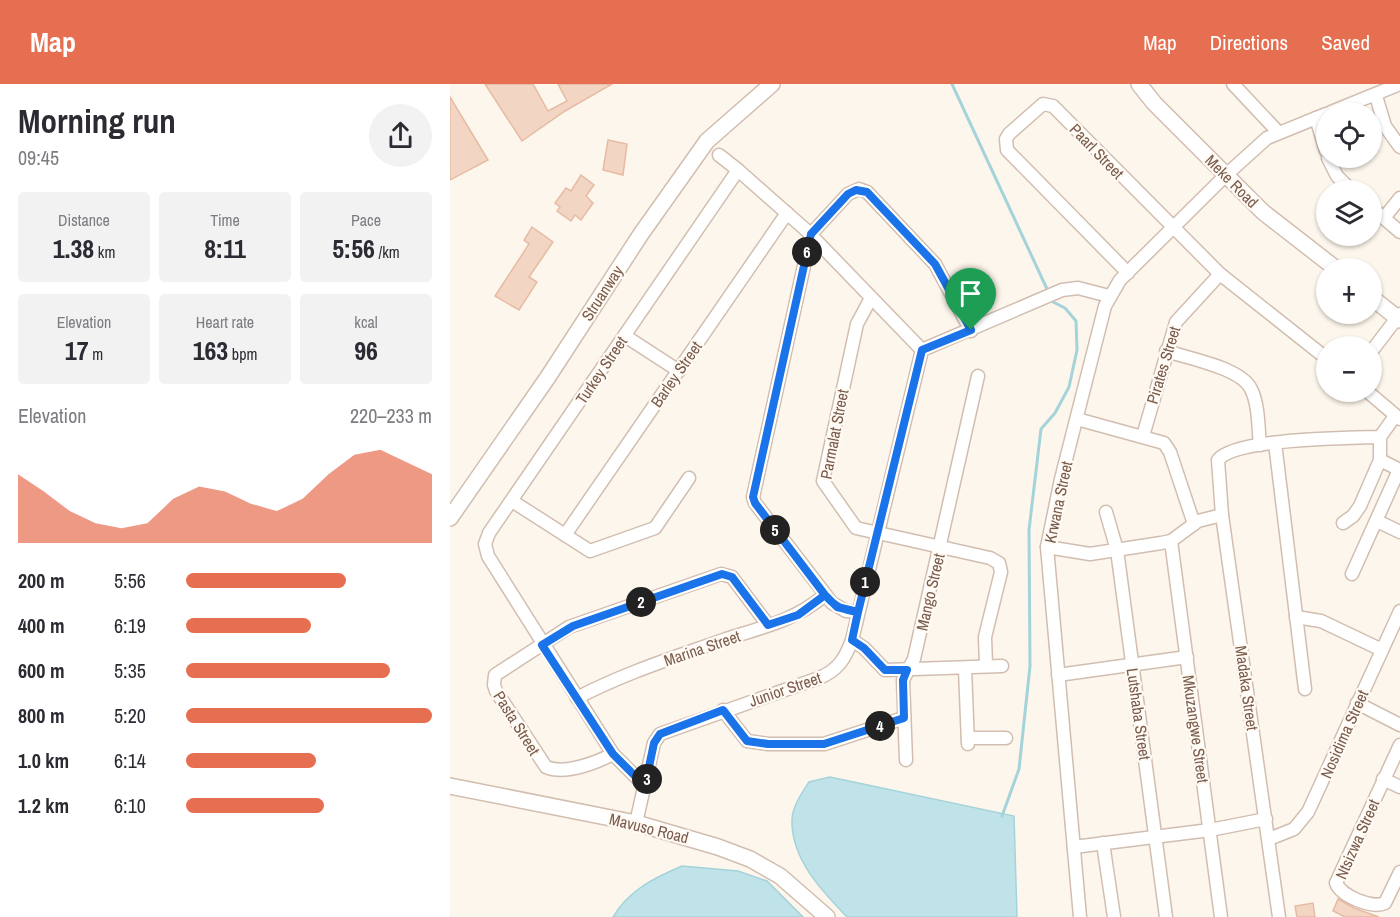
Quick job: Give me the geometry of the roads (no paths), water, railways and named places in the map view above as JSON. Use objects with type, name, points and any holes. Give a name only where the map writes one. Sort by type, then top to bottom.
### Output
[{"type":"street","name":"Struanway","points":[[450,518],[548,377],[640,234],[707,141],[772,84]]},
{"type":"street","name":"Meke Road","points":[[1139,84],[1154,103],[1278,226],[1321,258]]},
{"type":"street","points":[[1233,84],[1278,132]]},
{"type":"street","points":[[1359,102],[1400,84]]},
{"type":"street","points":[[1376,96],[1385,126],[1400,147]]},
{"type":"street","name":"Paarl Street","points":[[1128,273],[1007,150],[1006,140],[1009,134],[1035,108],[1047,103],[1053,106],[1220,274],[1316,350]]},
{"type":"street","name":"Krwana Street","points":[[1080,917],[1047,547],[1056,501],[1108,296],[1226,175],[1278,132],[1316,118]]},
{"type":"street","points":[[719,155],[811,234],[922,350],[1062,290],[1078,288],[1108,296]]},
{"type":"street","name":"Turkey Street","points":[[645,786],[613,754],[542,645],[488,556],[485,544],[489,533],[738,170]]},
{"type":"street","points":[[858,612],[837,607],[825,595],[755,503],[753,497],[811,234],[848,194],[856,190],[867,192],[935,264],[971,330]]},
{"type":"street","points":[[1400,198],[1384,218],[1400,232]]},
{"type":"street","name":"Barley Street","points":[[565,534],[787,213]]},
{"type":"street","name":"Pirates Street","points":[[1143,436],[1166,351],[1180,315],[1220,274]]},
{"type":"street","name":"Parmalat Street","points":[[871,298],[856,324],[823,481],[853,525],[876,534],[996,560],[1001,572],[985,637],[986,665]]},
{"type":"street","points":[[1382,305],[1399,317],[1382,338]]},
{"type":"street","points":[[625,336],[679,370]]},
{"type":"street","name":"Junior Street","points":[[636,823],[654,743],[660,734],[833,672],[844,659],[852,640],[922,350]]},
{"type":"street","points":[[1166,351],[1227,370],[1249,384],[1254,397],[1260,445],[1380,436],[1398,417],[1380,402]]},
{"type":"street","name":"Mango Street","points":[[906,760],[903,680],[915,659],[978,376]]},
{"type":"street","points":[[1077,419],[1143,436],[1168,446],[1194,524]]},
{"type":"street","points":[[1343,523],[1357,511],[1380,460],[1380,436]]},
{"type":"street","points":[[1275,443],[1305,689]]},
{"type":"street","name":"Madaka Street","points":[[1260,445],[1229,450],[1218,460],[1222,515],[1279,917]]},
{"type":"street","points":[[1352,574],[1398,472],[1396,468],[1380,460]]},
{"type":"street","points":[[512,501],[590,551],[651,531],[659,523],[689,478]]},
{"type":"street","name":"Lutshaba Street","points":[[1106,512],[1117,550],[1166,917]]},
{"type":"street","points":[[1047,547],[1079,553],[1117,550],[1172,541],[1194,524],[1222,515]]},
{"type":"street","points":[[1377,520],[1400,532]]},
{"type":"street","name":"Mkuzangwe Street","points":[[1172,541],[1221,917]]},
{"type":"street","name":"Pasta Street","points":[[613,754],[596,763],[560,770],[546,767],[496,691],[494,680],[499,671],[573,626],[722,574],[732,577],[768,625]]},
{"type":"street","name":"Marina Street","points":[[577,698],[603,684],[798,615],[825,595]]},
{"type":"street","name":"Nosidima Street","points":[[1269,839],[1294,829],[1308,812],[1400,611]]},
{"type":"street","points":[[1296,617],[1321,621],[1382,650]]},
{"type":"street","points":[[852,640],[864,648],[885,670],[1002,666]]},
{"type":"street","points":[[1058,675],[1187,657]]},
{"type":"street","points":[[965,669],[968,741],[1006,738]]},
{"type":"street","points":[[1357,703],[1400,724]]},
{"type":"street","points":[[723,710],[747,741],[768,744],[824,744],[904,718]]},
{"type":"street","name":"Ntsizwa Street","points":[[1400,745],[1336,883],[1342,892],[1375,906],[1385,903],[1400,872]]},
{"type":"street","points":[[1383,779],[1400,787]]},
{"type":"street","name":"Mavuso Road","points":[[450,786],[636,823],[750,859],[780,876],[827,917]]},
{"type":"street","points":[[1074,847],[1209,830],[1266,819]]},
{"type":"street","points":[[1102,843],[1114,917]]},
{"type":"water","points":[[830,777],[1014,816],[1017,917],[847,917],[818,885],[802,861],[793,834],[794,810],[809,782]]},
{"type":"water","points":[[682,866],[738,871],[767,881],[803,917],[613,917],[634,892],[652,880]]},
{"type":"waterway","points":[[952,84],[1047,289]]},
{"type":"waterway","points":[[1002,816],[1019,769],[1030,666],[1029,530],[1041,429],[1055,413],[1069,387],[1077,350],[1076,321],[1065,308],[1053,302]]}]
